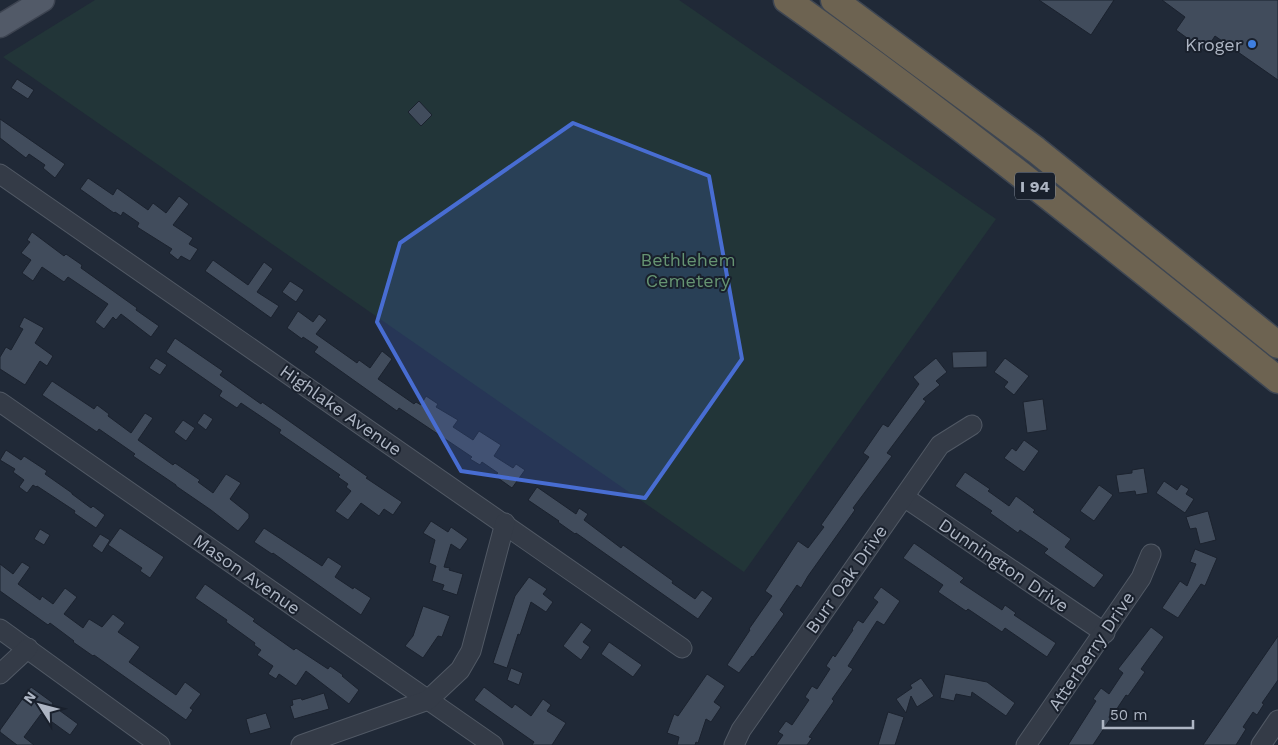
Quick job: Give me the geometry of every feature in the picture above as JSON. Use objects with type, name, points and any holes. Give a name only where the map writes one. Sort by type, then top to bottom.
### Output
[{"type":"highway","name":"I 94","points":[[787,0],[949,118],[1278,380]]},
{"type":"highway","name":"I 94","points":[[834,0],[1044,157],[1278,344]]},
{"type":"highway","points":[[865,0],[952,73],[1001,124]]},
{"type":"main road","points":[[0,26],[43,0]]},
{"type":"street","name":"Highlake Avenue","points":[[0,174],[505,523],[682,648]]},
{"type":"street","name":"Mason Avenue","points":[[0,402],[493,745]]},
{"type":"street","name":"Burr Oak Drive","points":[[734,745],[740,730],[940,445],[972,425]]},
{"type":"street","name":"Dunnington Drive","points":[[904,497],[1105,633]]},
{"type":"street","points":[[302,745],[428,700],[460,670],[471,651],[505,523]]},
{"type":"street","name":"Atterberry Drive","points":[[1026,745],[1105,633],[1141,578],[1151,554]]},
{"type":"street","points":[[0,629],[160,745]]},
{"type":"street","points":[[0,674],[28,648]]},
{"type":"street","points":[[1269,741],[1278,720]]},
{"type":"highlighted area","points":[[573,123],[709,176],[742,359],[645,498],[461,471],[377,322],[400,243]]},
{"type":"green space","name":"Bethlehem Cemetery","points":[[95,0],[679,0],[996,219],[744,572],[3,57]]},
{"type":"building","points":[[1039,0],[1114,0],[1091,35]]},
{"type":"building","name":"Kroger","points":[[1162,0],[1278,0],[1278,80],[1215,36],[1205,51],[1176,30],[1185,17]]},
{"type":"building","points":[[17,79],[34,90],[28,99],[11,88]]},
{"type":"building","points":[[419,101],[432,115],[421,126],[408,112]]},
{"type":"building","points":[[0,119],[65,164],[55,178],[43,168],[45,165],[29,154],[26,158],[0,138]]},
{"type":"building","points":[[88,178],[113,195],[117,188],[148,210],[153,203],[166,213],[179,196],[189,204],[173,225],[193,238],[189,244],[198,249],[190,261],[181,256],[178,260],[169,253],[172,249],[137,227],[139,223],[123,212],[121,216],[114,213],[80,189]]},
{"type":"building","points":[[32,232],[64,256],[66,254],[82,265],[81,268],[159,326],[151,337],[121,314],[116,320],[113,317],[104,329],[95,322],[108,304],[68,277],[64,282],[42,267],[33,281],[22,273],[31,260],[21,253],[30,242],[27,240]]},
{"type":"building","points":[[213,260],[248,285],[264,262],[273,269],[257,292],[279,306],[271,318],[205,271]]},
{"type":"building","points":[[290,281],[304,290],[296,302],[282,292]]},
{"type":"building","points":[[298,311],[313,322],[319,314],[327,320],[316,334],[357,363],[359,360],[370,368],[382,351],[392,359],[378,379],[414,404],[416,402],[421,405],[426,396],[438,404],[436,407],[458,420],[453,427],[473,440],[479,431],[501,445],[494,456],[513,468],[516,464],[525,470],[512,488],[495,476],[498,473],[482,462],[480,465],[470,459],[472,457],[399,408],[397,411],[314,352],[318,347],[303,337],[302,339],[287,328]]},
{"type":"building","points":[[24,317],[44,328],[35,343],[53,356],[47,366],[40,361],[25,385],[0,369],[0,357],[6,347],[11,350],[23,329],[19,327]]},
{"type":"building","points":[[175,338],[223,371],[220,375],[261,404],[262,402],[402,502],[393,515],[384,509],[379,516],[361,503],[348,520],[335,511],[351,491],[346,487],[348,484],[338,477],[340,475],[279,433],[281,430],[241,403],[237,408],[219,396],[222,391],[166,352]]},
{"type":"building","points":[[987,351],[987,367],[953,368],[952,352]]},
{"type":"building","points":[[156,358],[167,365],[160,375],[149,368]]},
{"type":"building","points":[[936,358],[947,372],[936,381],[940,385],[923,399],[926,401],[887,453],[892,456],[853,508],[855,510],[801,588],[797,585],[780,610],[784,614],[739,673],[727,665],[772,596],[765,591],[798,541],[808,548],[824,527],[821,525],[869,457],[863,453],[883,424],[888,427],[919,384],[913,377]]},
{"type":"building","points":[[1005,358],[1029,376],[1014,395],[1004,387],[1008,382],[994,372]]},
{"type":"building","points":[[52,381],[94,409],[97,405],[131,433],[145,413],[153,418],[138,440],[173,465],[175,463],[200,480],[198,482],[213,493],[226,474],[241,483],[230,499],[249,514],[249,518],[238,531],[133,456],[135,454],[99,429],[97,432],[42,395]]},
{"type":"building","points":[[1043,399],[1047,430],[1027,433],[1023,402]]},
{"type":"building","points":[[204,413],[213,419],[206,430],[197,423]]},
{"type":"building","points":[[183,420],[195,428],[186,441],[174,432]]},
{"type":"building","points":[[1024,440],[1039,451],[1024,472],[1004,458],[1012,448],[1016,451]]},
{"type":"building","points":[[6,450],[21,460],[24,456],[47,471],[45,474],[91,508],[93,506],[105,515],[96,528],[74,513],[75,511],[37,486],[33,485],[27,493],[19,487],[24,480],[13,472],[15,469],[0,460]]},
{"type":"building","points":[[1144,468],[1148,493],[1136,495],[1135,491],[1119,493],[1116,475],[1132,473],[1132,470]]},
{"type":"building","points":[[965,472],[990,489],[988,491],[1009,506],[1016,496],[1035,510],[1033,512],[1071,539],[1065,547],[1104,575],[1094,588],[1044,553],[1048,549],[1020,530],[1018,533],[990,513],[992,511],[955,486]]},
{"type":"building","points":[[1164,481],[1177,490],[1181,484],[1189,489],[1186,494],[1194,499],[1185,513],[1156,493]]},
{"type":"building","points":[[1099,485],[1113,495],[1094,521],[1080,511]]},
{"type":"building","points":[[537,487],[576,514],[579,508],[588,514],[584,520],[621,548],[623,545],[695,599],[702,590],[713,598],[698,619],[528,500]]},
{"type":"building","points":[[1208,511],[1216,540],[1200,544],[1196,528],[1190,529],[1186,517]]},
{"type":"building","points":[[431,521],[448,532],[451,527],[468,539],[460,550],[451,544],[444,567],[463,574],[457,595],[442,590],[444,585],[432,581],[436,566],[429,563],[435,540],[423,533]]},
{"type":"building","points":[[120,528],[164,557],[150,578],[140,571],[142,568],[108,545]]},
{"type":"building","points":[[264,528],[322,566],[328,557],[342,566],[335,577],[371,598],[361,615],[273,553],[254,542]]},
{"type":"building","points":[[40,529],[50,535],[44,545],[34,539]]},
{"type":"building","points":[[100,534],[110,540],[102,553],[92,546]]},
{"type":"building","points":[[914,543],[964,578],[960,582],[1002,610],[1005,605],[1016,613],[1014,615],[1056,643],[1047,657],[1005,628],[1002,632],[938,592],[943,585],[903,558]]},
{"type":"building","points":[[1195,549],[1217,558],[1205,586],[1201,584],[1178,618],[1162,608],[1180,581],[1187,586],[1196,564],[1190,562]]},
{"type":"building","points":[[22,562],[30,567],[18,584],[40,600],[42,596],[53,604],[65,588],[77,597],[64,614],[83,628],[89,619],[102,627],[113,614],[125,623],[118,632],[140,647],[129,662],[176,695],[185,682],[201,694],[190,708],[193,710],[186,720],[73,642],[50,623],[48,625],[0,591],[0,564],[13,574]]},
{"type":"building","points":[[529,577],[547,589],[543,594],[553,602],[546,612],[531,602],[507,668],[493,663],[515,596]]},
{"type":"building","points":[[205,584],[255,619],[253,621],[294,650],[296,648],[328,669],[330,666],[343,675],[359,690],[349,704],[306,671],[296,686],[279,674],[276,679],[268,674],[273,666],[257,655],[261,650],[254,645],[255,643],[226,622],[227,620],[195,598]]},
{"type":"building","points":[[881,587],[900,601],[884,625],[877,621],[848,666],[853,669],[809,737],[812,738],[807,745],[776,745],[783,735],[778,732],[786,721],[792,725],[809,700],[805,697],[812,686],[817,689],[830,669],[826,666],[833,655],[835,657],[858,620],[863,623],[878,602],[873,598]]},
{"type":"building","points":[[423,606],[450,616],[442,637],[438,636],[423,658],[405,646],[413,636]]},
{"type":"building","points":[[581,622],[592,630],[583,642],[590,647],[581,660],[563,646]]},
{"type":"building","points":[[1151,627],[1164,637],[1141,669],[1145,672],[1128,696],[1126,695],[1093,745],[1068,745],[1096,701],[1093,699],[1101,688],[1109,694],[1123,673],[1118,669]]},
{"type":"building","points":[[1278,636],[1278,680],[1262,703],[1264,704],[1257,715],[1253,712],[1243,727],[1246,729],[1236,745],[1203,745]]},
{"type":"building","points":[[609,642],[642,665],[633,677],[601,654]]},
{"type":"building","points":[[511,668],[523,673],[519,685],[507,680]]},
{"type":"building","points":[[707,674],[725,686],[714,702],[721,707],[711,722],[706,719],[698,743],[696,742],[695,745],[677,745],[679,737],[667,733],[674,714],[678,716]]},
{"type":"building","points":[[945,674],[987,682],[1015,703],[1006,716],[972,692],[971,697],[956,694],[954,701],[940,698]]},
{"type":"building","points":[[921,678],[934,696],[917,707],[911,696],[906,713],[896,699],[912,688],[910,685]]},
{"type":"building","points":[[31,687],[78,724],[70,735],[41,714],[24,737],[34,745],[17,745],[0,732]]},
{"type":"building","points":[[484,687],[512,708],[515,704],[531,716],[543,699],[551,705],[547,711],[566,723],[552,745],[532,745],[534,742],[474,700]]},
{"type":"building","points":[[324,693],[329,709],[294,719],[290,706],[293,705],[292,700],[301,698],[302,700]]},
{"type":"building","points":[[888,712],[904,717],[895,745],[878,745]]},
{"type":"building","points":[[266,713],[271,728],[250,734],[246,719]]},
{"type":"place","name":"Kroger","points":[[1252,44]]}]
